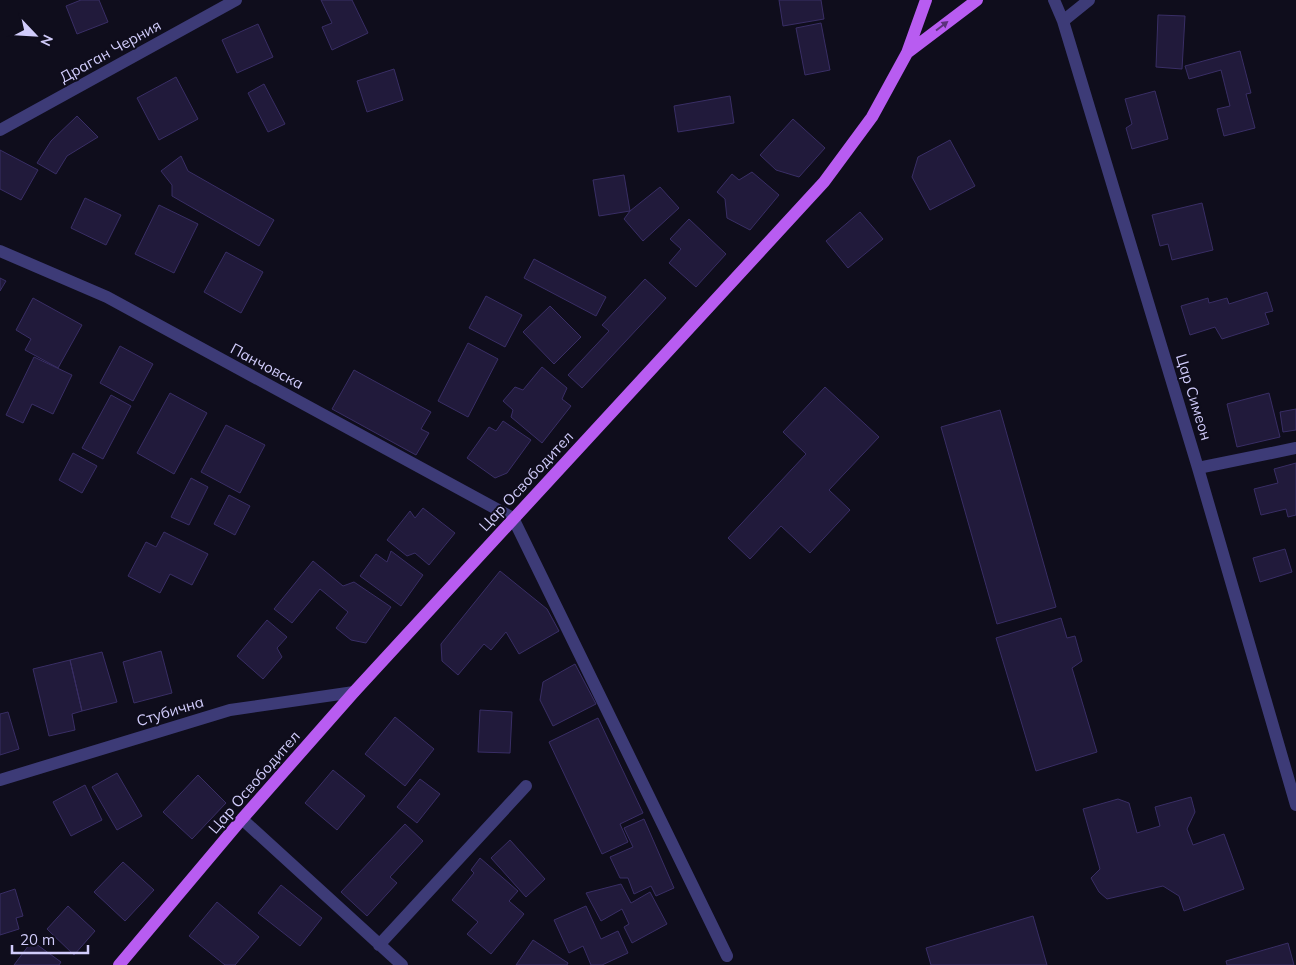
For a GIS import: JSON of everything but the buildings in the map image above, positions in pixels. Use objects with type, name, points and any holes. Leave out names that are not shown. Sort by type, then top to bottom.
[{"type":"main road","name":"Цар Освободител","points":[[119,965],[242,819],[354,692],[824,182],[872,117],[907,52],[926,0]]},
{"type":"main road","points":[[907,52],[977,0]]},
{"type":"street","name":"Драган Черния","points":[[0,130],[236,0]]},
{"type":"street","name":"Цар Симеон","points":[[1054,0],[1063,20],[1198,468],[1296,805]]},
{"type":"street","points":[[1063,20],[1089,0]]},
{"type":"street","name":"Панчовска","points":[[0,251],[107,297],[513,518]]},
{"type":"street","points":[[1198,468],[1296,448]]},
{"type":"street","points":[[513,518],[727,956]]},
{"type":"street","name":"Стубична","points":[[0,780],[230,710],[354,692]]},
{"type":"street","points":[[379,945],[526,786]]},
{"type":"street","points":[[242,819],[402,965]]}]
